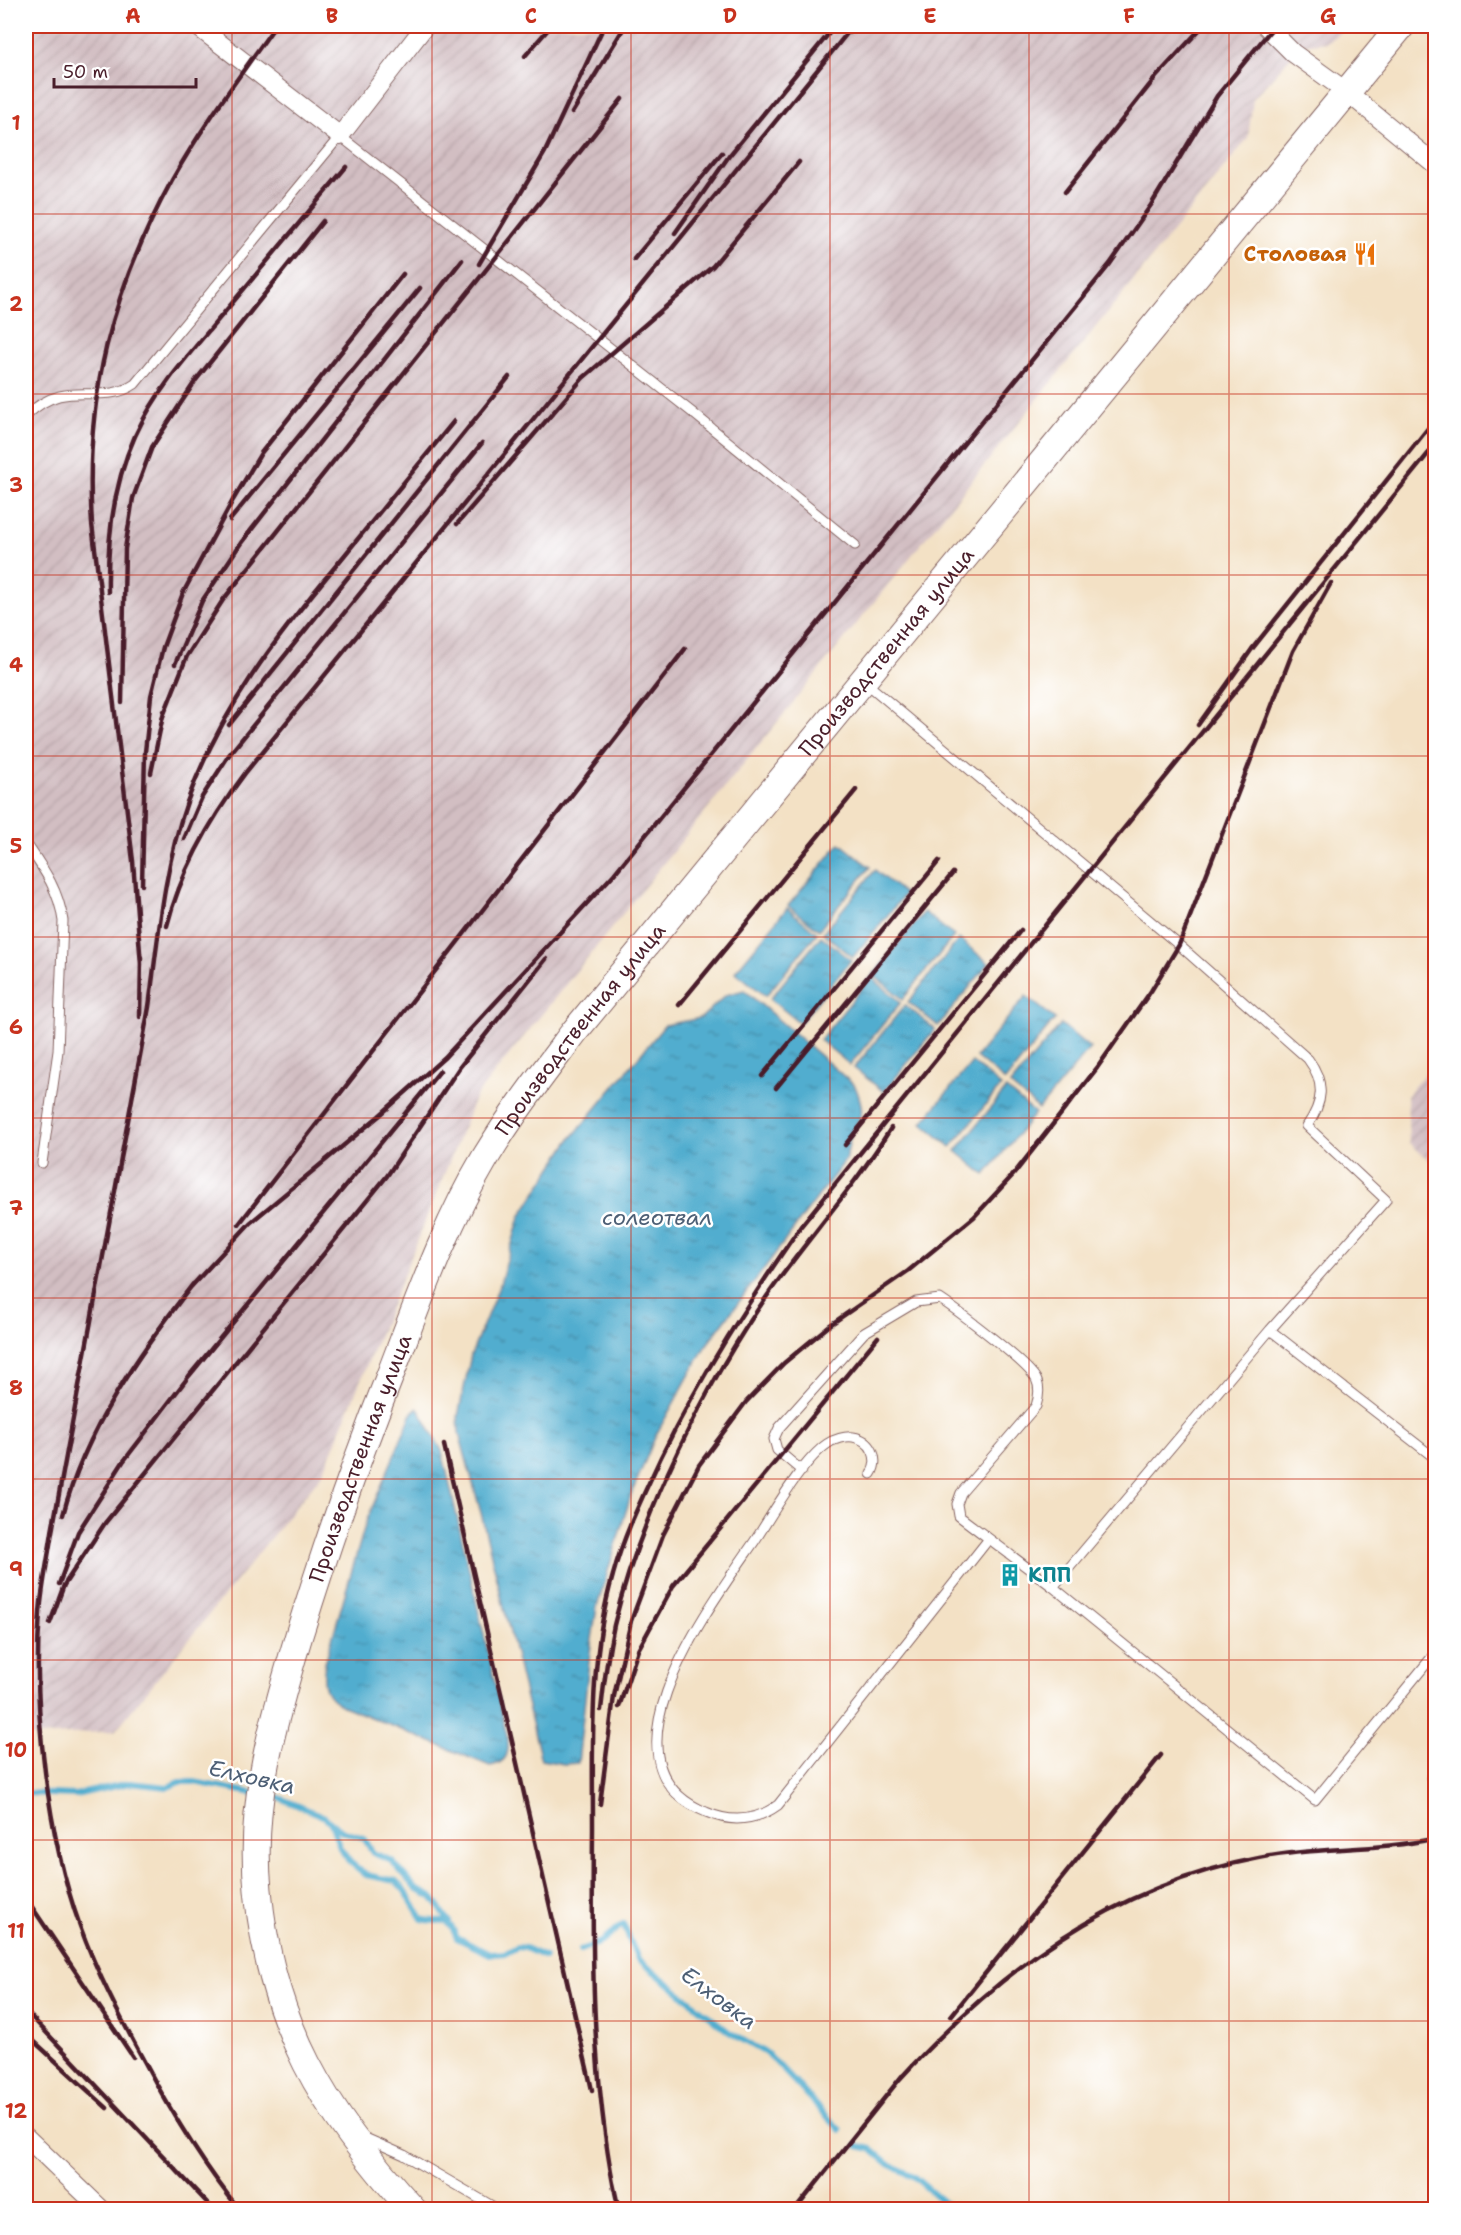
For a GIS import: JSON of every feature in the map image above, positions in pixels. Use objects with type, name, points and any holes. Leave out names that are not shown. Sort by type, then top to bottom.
[{"type":"main road","name":"Производственная улица","points":[[413,2210],[345,2129],[309,2071],[292,2036],[273,1981],[258,1890],[257,1816],[264,1772],[290,1667],[328,1541],[453,1218],[485,1158],[528,1093],[583,1022],[1401,26]]},
{"type":"street","points":[[197,26],[339,136],[425,26]]},
{"type":"street","points":[[1266,26],[1293,53],[1347,92],[1436,165]]},
{"type":"street","points":[[26,2137],[102,2210]]},
{"type":"lane","points":[[26,416],[56,396],[83,392],[115,394],[135,384],[339,136],[693,413],[855,545]]},
{"type":"lane","points":[[864,681],[1179,945],[1308,1059],[1316,1070],[1322,1096],[1319,1108],[1307,1126],[1386,1200],[1270,1330],[1053,1587]]},
{"type":"lane","points":[[26,843],[54,884],[61,902],[63,921],[58,1051],[42,1163]]},
{"type":"lane","points":[[802,1470],[777,1450],[774,1439],[779,1428],[864,1333],[916,1302],[940,1299],[1024,1365],[1036,1380],[1039,1389],[1036,1406],[961,1493],[957,1504],[960,1515],[988,1540],[1053,1587],[1315,1800],[1436,1652]]},
{"type":"lane","points":[[1270,1330],[1436,1459]]},
{"type":"lane","points":[[871,1474],[875,1467],[876,1456],[868,1446],[853,1437],[840,1438],[826,1444],[802,1470],[704,1616],[678,1662],[664,1700],[658,1751],[664,1778],[681,1800],[711,1815],[743,1820],[758,1817],[778,1805],[797,1785],[988,1540]]},
{"type":"lane","points":[[345,2129],[404,2155],[491,2202],[499,2210]]},
{"type":"shaded area","points":[[26,26],[1349,26],[1327,42],[1301,45],[1253,99],[1248,138],[476,1096],[323,1473],[115,1731],[26,1737]]},
{"type":"shaded area","points":[[1435,1061],[1435,1165],[1409,1143],[1407,1095]]},
{"type":"water","points":[[840,843],[870,867],[819,930],[788,906]]},
{"type":"water","points":[[875,870],[905,894],[853,957],[823,933]]},
{"type":"water","points":[[787,908],[817,933],[766,996],[735,972]]},
{"type":"water","points":[[924,912],[954,936],[903,999],[873,975]]},
{"type":"water","points":[[821,936],[851,960],[800,1023],[770,999]]},
{"type":"water","points":[[959,939],[989,963],[938,1026],[908,1002]]},
{"type":"water","points":[[871,977],[901,1002],[850,1065],[820,1040]]},
{"type":"water","name":"солеотвал","points":[[744,990],[855,1086],[860,1098],[860,1119],[851,1135],[844,1162],[705,1347],[656,1435],[631,1495],[597,1607],[578,1763],[564,1764],[541,1760],[481,1513],[459,1433],[458,1416],[471,1355],[500,1284],[520,1217],[569,1141],[665,1025],[701,1018],[726,995]]},
{"type":"water","points":[[1026,996],[1055,1019],[1005,1081],[976,1057]]},
{"type":"water","points":[[905,1005],[935,1029],[884,1092],[854,1068]]},
{"type":"water","points":[[1061,1024],[1090,1048],[1039,1109],[1010,1085]]},
{"type":"water","points":[[972,1062],[1001,1086],[951,1147],[922,1123]]},
{"type":"water","points":[[1006,1089],[1035,1113],[985,1175],[956,1151]]},
{"type":"water","points":[[418,1408],[442,1451],[508,1741],[508,1751],[503,1761],[490,1766],[343,1706],[331,1698],[325,1689],[325,1663],[366,1522],[413,1411]]},
{"type":"waterway","name":"Елховка","points":[[26,1793],[75,1795],[129,1783],[168,1787],[179,1782],[194,1782],[253,1793]]},
{"type":"waterway","name":"Елховка","points":[[266,1796],[280,1798],[325,1817],[331,1823],[340,1848],[350,1862],[366,1875],[395,1881],[403,1888],[422,1919],[450,1924],[457,1938],[490,1954],[506,1953],[517,1947],[545,1957]]},
{"type":"waterway","points":[[333,1824],[342,1831],[364,1838],[373,1853],[392,1861],[416,1889],[432,1897],[449,1921]]},
{"type":"waterway","name":"Елховка","points":[[580,1950],[602,1942],[623,1924],[638,1959],[729,2032],[769,2055],[840,2130]]},
{"type":"waterway","name":"Елховка","points":[[858,2146],[871,2149],[889,2164],[913,2176],[947,2205],[944,2210]]},
{"type":"railway","points":[[141,965],[133,861],[92,524],[91,478],[98,389],[106,346],[118,304],[151,221],[196,140],[275,26]]},
{"type":"railway","points":[[525,56],[551,26]]},
{"type":"railway","points":[[479,264],[545,152],[604,26]]},
{"type":"railway","points":[[572,113],[625,26]]},
{"type":"railway","points":[[675,233],[729,156],[835,26]]},
{"type":"railway","points":[[167,926],[180,885],[199,845],[221,807],[246,772],[853,26]]},
{"type":"railway","points":[[1065,192],[1156,77],[1203,26]]},
{"type":"railway","points":[[189,1289],[250,1223],[379,1116],[445,1057],[614,874],[1110,264],[1151,205],[1217,96],[1274,26]]},
{"type":"railway","points":[[162,719],[187,656],[223,600],[622,99]]},
{"type":"railway","points":[[634,259],[722,153]]},
{"type":"railway","points":[[457,524],[583,378],[713,266],[799,162]]},
{"type":"railway","points":[[108,592],[113,512],[127,455],[143,419],[187,357],[346,167]]},
{"type":"railway","points":[[122,703],[125,549],[133,498],[152,447],[196,380],[323,221]]},
{"type":"railway","points":[[175,664],[202,601],[241,543],[462,260]]},
{"type":"railway","points":[[142,885],[145,752],[151,696],[163,647],[183,593],[261,453],[403,274]]},
{"type":"railway","points":[[230,520],[420,288]]},
{"type":"railway","points":[[229,725],[509,377]]},
{"type":"railway","points":[[240,2210],[200,2157],[165,2100],[109,1995],[80,1926],[59,1853],[45,1772],[38,1689],[41,1603],[52,1532],[149,1007],[167,877],[187,802],[216,736],[233,705],[272,646],[454,421]]},
{"type":"railway","points":[[1198,725],[1252,649],[1433,422]]},
{"type":"railway","points":[[184,839],[202,797],[229,755],[482,443]]},
{"type":"railway","points":[[614,2189],[606,2144],[594,2009],[594,1700],[605,1606],[617,1560],[661,1457],[726,1339],[801,1226],[1436,444]]},
{"type":"railway","points":[[600,1804],[614,1696],[631,1621],[663,1535],[699,1465],[746,1402],[784,1363],[830,1325],[908,1271],[974,1217],[1013,1175],[1097,1068],[1151,991],[1179,945],[1293,651],[1331,583]]},
{"type":"railway","points":[[239,1224],[685,649]]},
{"type":"railway","points":[[151,773],[164,711]]},
{"type":"railway","points":[[679,1005],[856,790]]},
{"type":"railway","points":[[762,1076],[939,861]]},
{"type":"railway","points":[[776,1088],[953,873]]},
{"type":"railway","points":[[845,1145],[1021,930]]},
{"type":"railway","points":[[140,1017],[141,957]]},
{"type":"railway","points":[[50,1623],[64,1585],[105,1523],[387,1176],[459,1068],[546,959]]},
{"type":"railway","points":[[59,1584],[78,1532],[123,1462],[189,1376],[440,1071]]},
{"type":"railway","points":[[601,1710],[614,1625],[626,1583],[658,1495],[678,1450],[700,1407],[748,1325],[891,1128]]},
{"type":"railway","points":[[63,1515],[85,1453],[116,1393],[153,1337],[193,1284]]},
{"type":"railway","points":[[619,1707],[638,1650],[673,1586],[878,1337]]},
{"type":"railway","points":[[444,1445],[592,2090]]},
{"type":"railway","points":[[951,2016],[1161,1755]]},
{"type":"railway","points":[[898,2081],[936,2041],[1017,1969],[1060,1939],[1106,1912],[1154,1889],[1205,1871],[1281,1854],[1392,1845],[1436,1838]]},
{"type":"railway","points":[[26,1898],[133,2057]]},
{"type":"railway","points":[[26,2011],[214,2210]]},
{"type":"railway","points":[[26,2034],[107,2108]]},
{"type":"railway","points":[[795,2210],[902,2076]]},
{"type":"railway","points":[[613,2183],[619,2210]]},
{"type":"place","name":"Cтоловая","points":[[1365,254]]},
{"type":"place","name":"КПП","points":[[1010,1575]]}]
